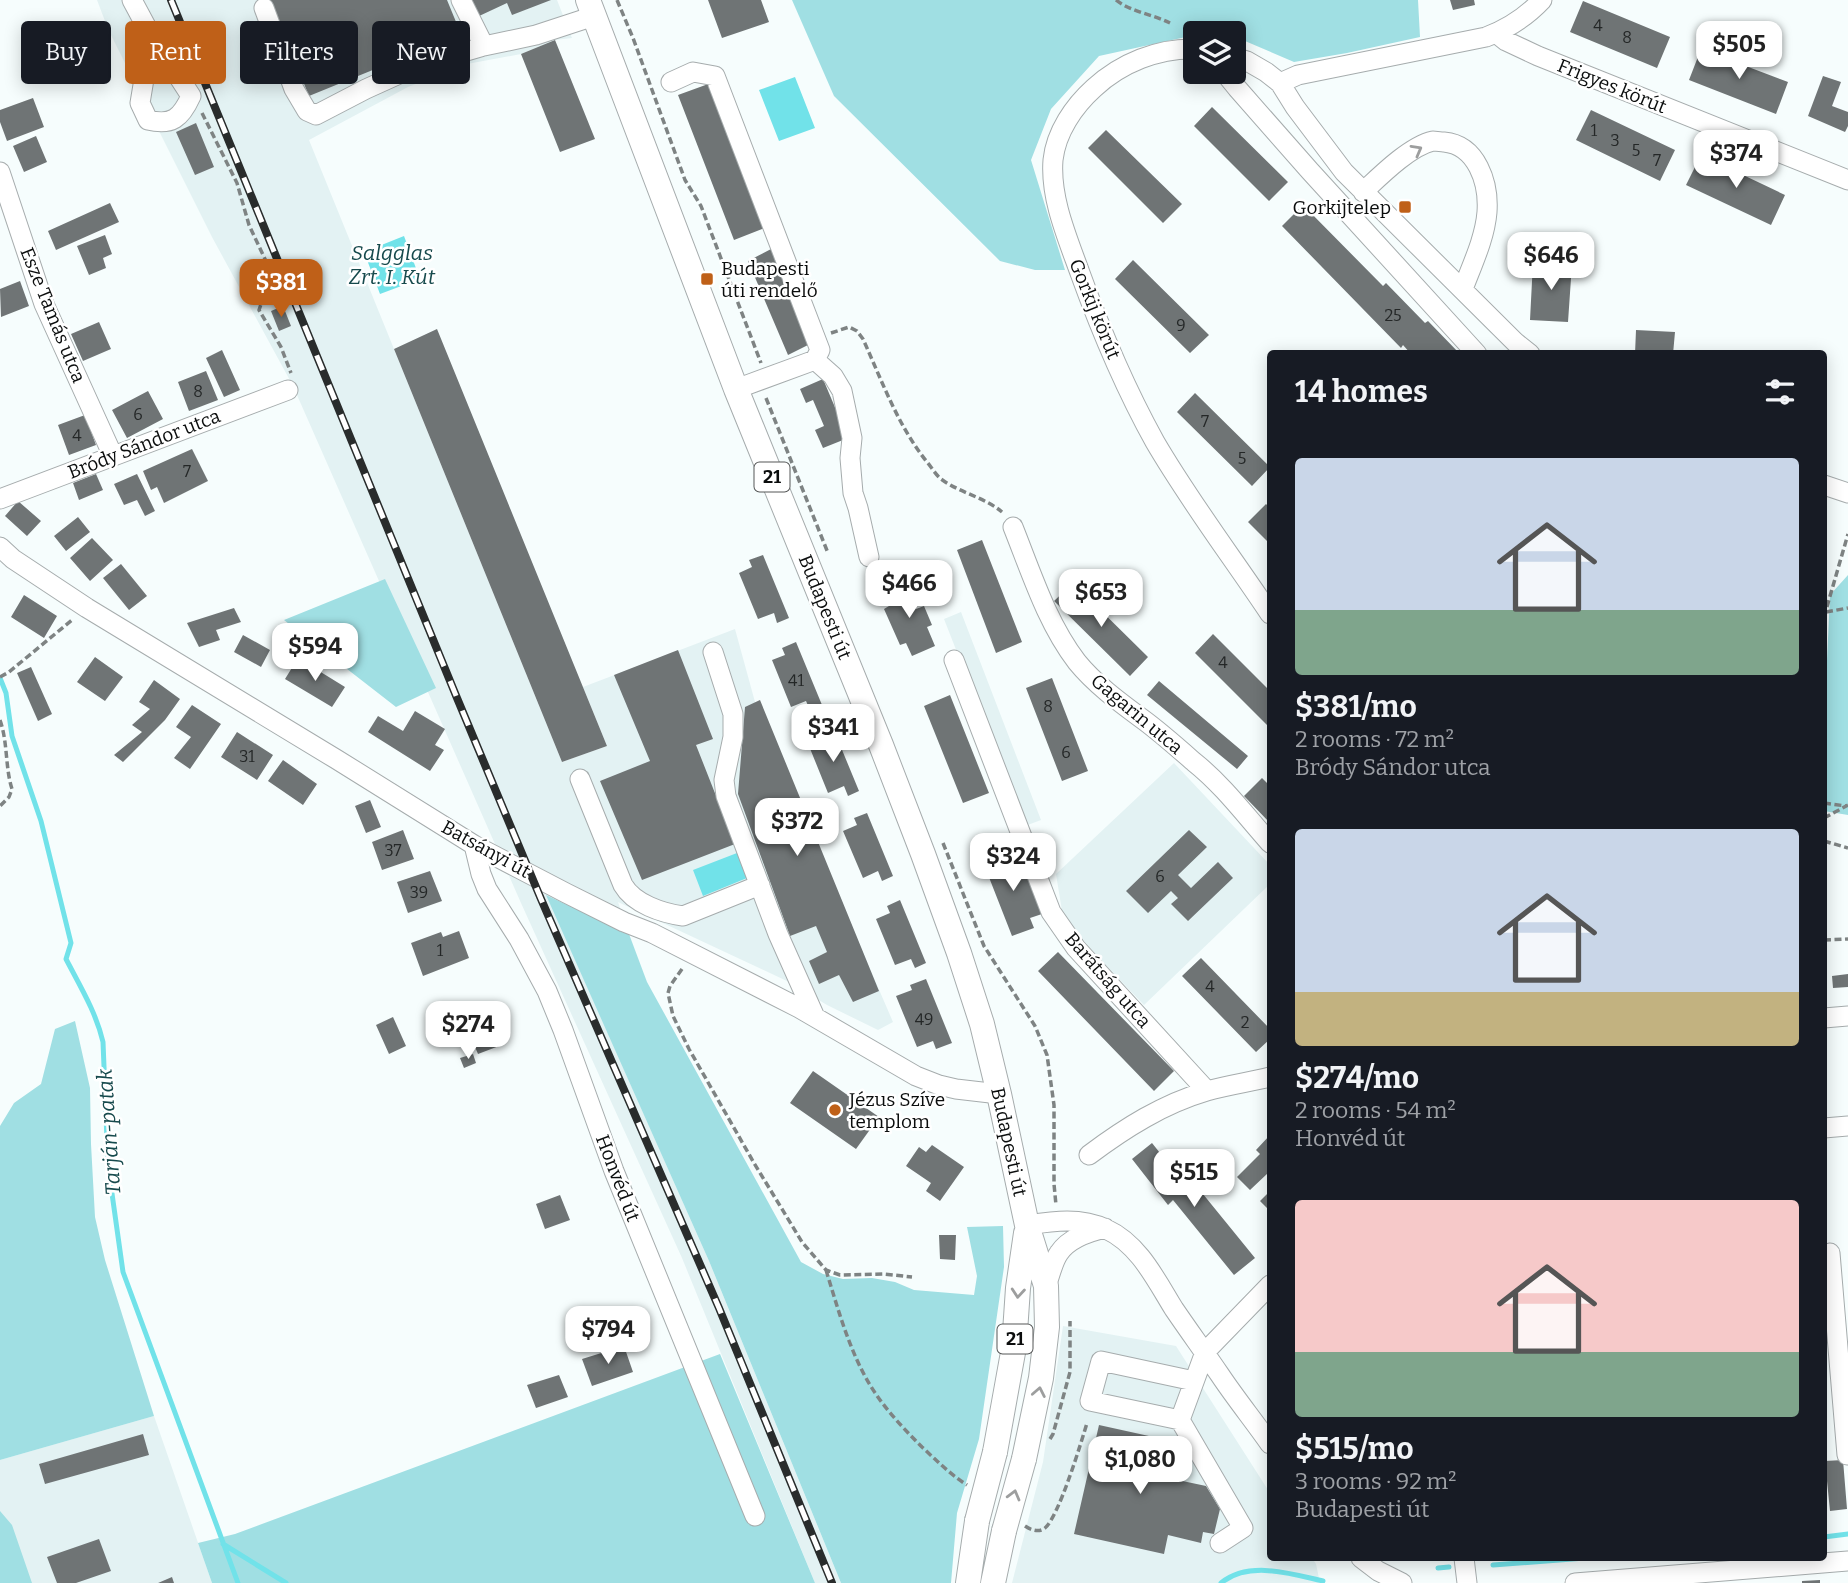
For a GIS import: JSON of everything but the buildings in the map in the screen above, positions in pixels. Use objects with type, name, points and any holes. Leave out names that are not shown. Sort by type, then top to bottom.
[{"type":"main road","name":"Budapesti út","points":[[591,8],[737,389],[923,854],[982,1024],[1027,1226],[1046,1286],[1047,1327],[1041,1378],[1012,1527]]},
{"type":"main road","name":"21","points":[[968,1583],[977,1521],[995,1452],[1014,1347],[1018,1287],[1027,1226]]},
{"type":"main road","name":"21","points":[[993,1583],[1012,1527]]},
{"type":"street","points":[[132,0],[143,21]]},
{"type":"street","points":[[461,0],[484,46]]},
{"type":"street","points":[[1280,83],[1298,75],[1471,41],[1515,23],[1542,0]]},
{"type":"street","points":[[264,8],[294,89],[307,111],[316,115],[419,65],[484,46],[536,35],[591,8]]},
{"type":"street","name":"Frigyes körút","points":[[1496,33],[1506,41],[1538,56],[1848,180]]},
{"type":"street","name":"Gorkij körút","points":[[1183,49],[1135,60],[1105,78],[1083,98],[1059,135],[1054,158],[1054,184],[1065,233],[1087,292],[1138,409],[1198,509],[1267,610]]},
{"type":"street","points":[[1246,61],[1280,83],[1336,161],[1363,192],[1525,350]]},
{"type":"street","points":[[671,82],[693,72],[715,76],[820,350],[815,360],[737,389]]},
{"type":"street","points":[[143,84],[140,103],[148,120],[162,124],[173,120],[184,111],[191,96],[183,84]]},
{"type":"street","points":[[1234,84],[1473,350]]},
{"type":"street","points":[[1363,192],[1414,150],[1433,141],[1451,142],[1467,150],[1485,178],[1487,211],[1481,240],[1463,289]]},
{"type":"street","name":"Esze Tamás utca","points":[[0,172],[44,304],[113,456]]},
{"type":"street","points":[[815,360],[833,376],[842,391],[852,438],[850,458],[853,493],[869,557]]},
{"type":"street","name":"Bródy Sándor utca","points":[[0,499],[288,390]]},
{"type":"street","points":[[1827,486],[1848,493]]},
{"type":"street","name":"Gagarin utca","points":[[1013,527],[1045,605],[1076,661],[1115,700],[1198,764],[1267,841]]},
{"type":"street","name":"Batsányi út","points":[[0,547],[13,559],[87,608],[474,845],[815,1017],[916,1076],[956,1089],[999,1094]]},
{"type":"street","points":[[713,652],[733,714],[733,737],[724,780],[726,796],[778,934],[815,1017]]},
{"type":"street","name":"Barátság utca","points":[[954,660],[1051,912],[1076,948],[1207,1091]]},
{"type":"street","points":[[580,779],[623,885],[632,897],[671,914],[683,916],[760,885]]},
{"type":"street","name":"Honvéd út","points":[[474,845],[487,890],[519,939],[555,1010],[614,1171],[755,1516]]},
{"type":"street","points":[[1827,1018],[1848,1016]]},
{"type":"street","points":[[1089,1155],[1151,1114],[1207,1091],[1267,1078]]},
{"type":"street","points":[[1827,1128],[1848,1126]]},
{"type":"street","points":[[1027,1226],[1071,1220],[1105,1228],[1126,1241],[1154,1274],[1175,1309],[1267,1440]]},
{"type":"street","name":"Budapesti út","points":[[1046,1286],[1059,1253],[1086,1232],[1105,1228]]},
{"type":"street","points":[[1834,1253],[1847,1455]]},
{"type":"street","points":[[1180,1420],[1205,1352],[1267,1288]]},
{"type":"street","points":[[1194,1381],[1101,1361],[1090,1401],[1180,1420],[1243,1528],[1220,1543]]},
{"type":"street","points":[[1464,1561],[1468,1583]]},
{"type":"street","points":[[1574,1583],[1848,1561]]},
{"type":"street","points":[[1362,1583],[1368,1563],[1402,1583]]},
{"type":"path","points":[[617,0],[685,180],[701,206],[757,352]]},
{"type":"path","points":[[1116,0],[1137,12],[1156,16],[1170,23]]},
{"type":"path","points":[[191,96],[203,114],[237,183],[249,225],[273,276],[260,310],[281,347],[294,382],[288,390]]},
{"type":"path","points":[[816,338],[849,327],[857,331],[900,421],[917,450],[940,478],[985,500],[1001,511],[1013,527]]},
{"type":"path","points":[[1827,605],[1848,534]]},
{"type":"path","points":[[0,677],[87,608]]},
{"type":"path","points":[[1827,614],[1848,608]]},
{"type":"path","points":[[0,720],[12,789],[9,797],[0,806]]},
{"type":"path","points":[[1827,803],[1847,805]]},
{"type":"path","points":[[1827,816],[1847,805]]},
{"type":"path","points":[[1827,842],[1848,848]]},
{"type":"path","points":[[1827,940],[1848,939]]},
{"type":"path","points":[[694,954],[670,986],[668,993],[673,1016],[689,1049],[802,1242],[826,1270],[844,1326],[860,1367],[871,1386],[891,1414],[918,1443],[951,1475],[975,1490]]},
{"type":"path","points":[[826,1270],[840,1275],[884,1274],[912,1277]]},
{"type":"path","points":[[1012,1527],[1038,1531],[1047,1525],[1058,1505],[1087,1423]]},
{"type":"shaded area","points":[[97,0],[557,0],[572,38],[555,40],[521,54],[470,63],[470,21],[372,21],[372,84],[416,84],[309,140],[562,762],[607,746],[583,687],[735,629],[755,702],[893,1022],[878,1030],[827,1005],[789,982],[618,902],[629,934],[547,896],[709,1261],[841,1583],[815,1583],[682,1258],[521,903],[293,386],[212,237],[136,84],[226,84],[226,21],[125,21],[125,63],[111,35],[111,21],[105,21]]},
{"type":"shaded area","points":[[792,0],[1418,0],[1420,37],[1347,53],[1294,62],[1246,41],[1246,21],[1183,21],[1183,38],[1099,56],[1051,109],[1031,160],[1065,270],[1035,270],[1000,261],[834,96]]},
{"type":"shaded area","points":[[1848,575],[1848,815],[1827,812],[1830,595]]},
{"type":"shaded area","points":[[385,579],[436,688],[396,707],[284,620]]},
{"type":"shaded area","points":[[961,612],[1041,820],[1025,826],[944,619]]},
{"type":"shaded area","points":[[1174,763],[1267,862],[1267,887],[1144,1005],[1091,950],[1062,911],[1056,874]]},
{"type":"shaded area","points":[[546,895],[629,934],[647,982],[801,1262],[823,1274],[843,1279],[872,1278],[895,1282],[914,1290],[974,1295],[977,1276],[967,1227],[1003,1226],[1004,1267],[979,1439],[957,1513],[951,1583],[841,1583],[709,1261]]},
{"type":"shaded area","points":[[75,1021],[90,1088],[95,1217],[105,1260],[154,1416],[0,1460],[0,1126],[14,1103],[41,1084],[55,1029]]},
{"type":"shaded area","points":[[1063,1326],[1176,1346],[1267,1488],[1267,1561],[1314,1561],[1320,1583],[1012,1583],[1043,1462]]},
{"type":"shaded area","points":[[720,1354],[815,1583],[212,1583],[198,1543],[235,1534]]},
{"type":"shaded area","points":[[154,1416],[212,1583],[0,1583],[0,1460]]},
{"type":"shaded area","points":[[0,1511],[12,1525],[32,1583],[0,1583]]},
{"type":"water","points":[[795,77],[815,128],[779,141],[759,90]]},
{"type":"water","name":"Salgglas Zrt. I. Kút","points":[[404,236],[420,279],[380,294],[364,252]]},
{"type":"water","points":[[737,853],[747,878],[703,896],[693,870]]},
{"type":"waterway","name":"Tarján-patak","points":[[0,678],[6,693],[12,736],[41,821],[71,943],[66,959],[92,1010],[103,1042],[108,1165],[123,1272],[238,1583]]},
{"type":"waterway","points":[[1827,1537],[1848,1534]]},
{"type":"waterway","points":[[223,1544],[286,1583]]},
{"type":"waterway","points":[[1493,1565],[1546,1561]]},
{"type":"waterway","points":[[1438,1568],[1449,1567]]},
{"type":"waterway","points":[[1221,1583],[1232,1576],[1257,1570],[1284,1572],[1323,1581]]},
{"type":"railway","points":[[171,0],[457,698],[541,899],[719,1308],[832,1583]]},
{"type":"place","name":"Gorkijtelep","points":[[1405,207]]},
{"type":"place","name":"Budapesti úti rendelő","points":[[707,279]]},
{"type":"place","name":"Jézus Szíve templom","points":[[835,1110]]}]
